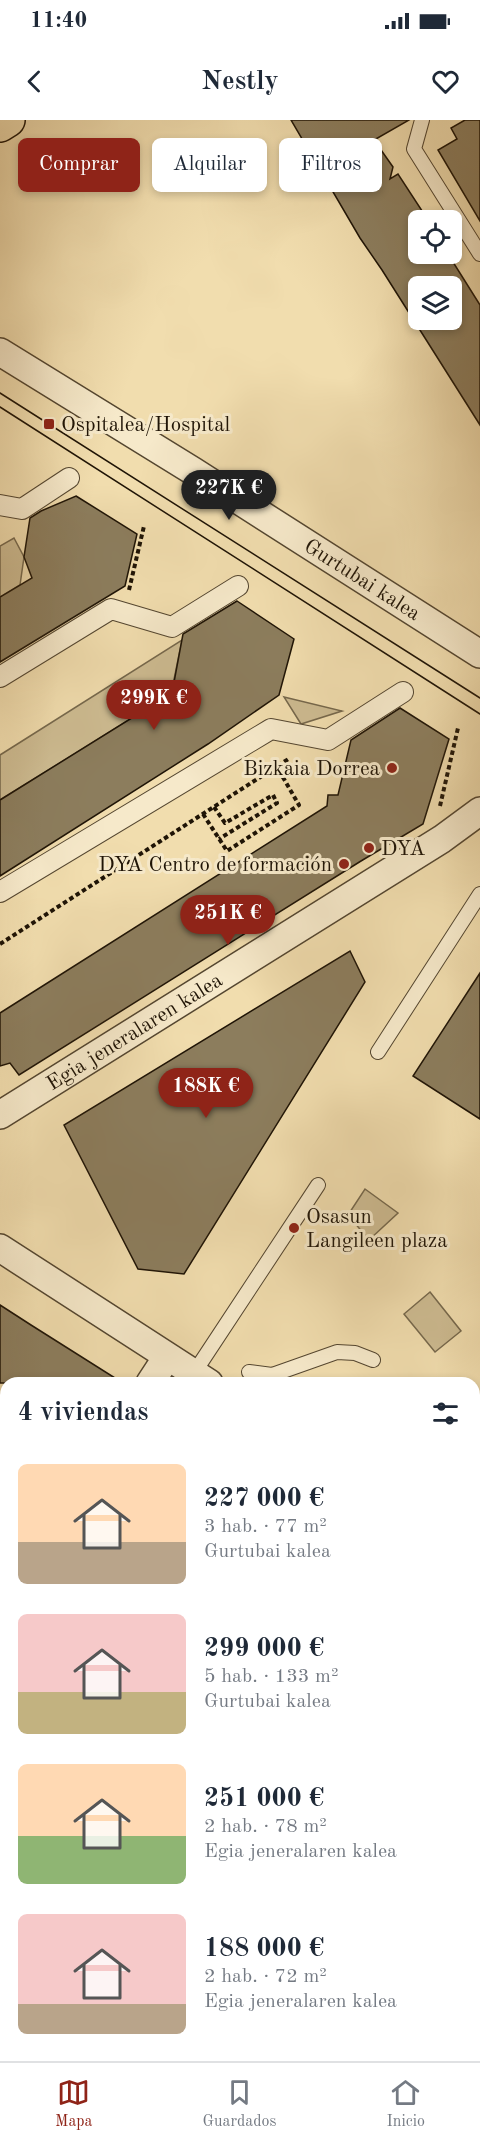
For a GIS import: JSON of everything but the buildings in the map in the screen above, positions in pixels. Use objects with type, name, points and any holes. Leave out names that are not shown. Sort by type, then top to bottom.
[{"type":"main road","points":[[0,125],[8,120]]},
{"type":"street","name":"Gurtubai kalea","points":[[0,352],[193,471],[480,654]]},
{"type":"street","points":[[0,505],[22,508],[69,478]]},
{"type":"street","points":[[0,677],[111,609],[172,627],[238,586]]},
{"type":"street","points":[[0,892],[271,729],[327,740],[403,692]]},
{"type":"street","name":"Egia jeneralaren kalea","points":[[0,1115],[442,839],[480,811]]},
{"type":"street","points":[[0,1248],[200,1377]]},
{"type":"street","points":[[154,1377],[167,1356]]},
{"type":"lane","points":[[422,120],[414,149],[480,254]]},
{"type":"lane","points":[[378,1052],[480,894]]},
{"type":"lane","points":[[203,1377],[318,1185]]},
{"type":"lane","points":[[249,1372],[272,1375],[337,1353],[355,1353],[373,1360]]},
{"type":"path","points":[[131,584],[144,526]]},
{"type":"path","points":[[442,795],[458,728]]},
{"type":"path","points":[[0,944],[277,767],[317,738]]},
{"type":"path","points":[[202,814],[227,851],[299,805],[277,767]]},
{"type":"path","points":[[214,807],[225,824],[273,795],[277,803],[219,839]]},
{"type":"shaded area","points":[[14,538],[24,557],[20,585],[0,597],[0,546]]},
{"type":"shaded area","points":[[182,640],[173,684],[177,690],[0,800],[0,755]]},
{"type":"shaded area","points":[[284,697],[342,711],[301,724]]},
{"type":"shaded area","points":[[365,1189],[398,1213],[369,1240],[348,1215]]},
{"type":"shaded area","points":[[430,1292],[461,1331],[435,1352],[404,1314]]},
{"type":"tram line","points":[[0,393],[480,698]]},
{"type":"tram line","points":[[0,407],[480,714]]},
{"type":"place","name":"Ospitalea/Hospital","points":[[49,424]]},
{"type":"place","name":"Bizkaia Dorrea","points":[[392,768]]},
{"type":"place","name":"DYA","points":[[369,848]]},
{"type":"place","name":"DYA Centro de formación","points":[[344,864]]},
{"type":"place","name":"Osasun Langileen plaza","points":[[294,1228]]}]
